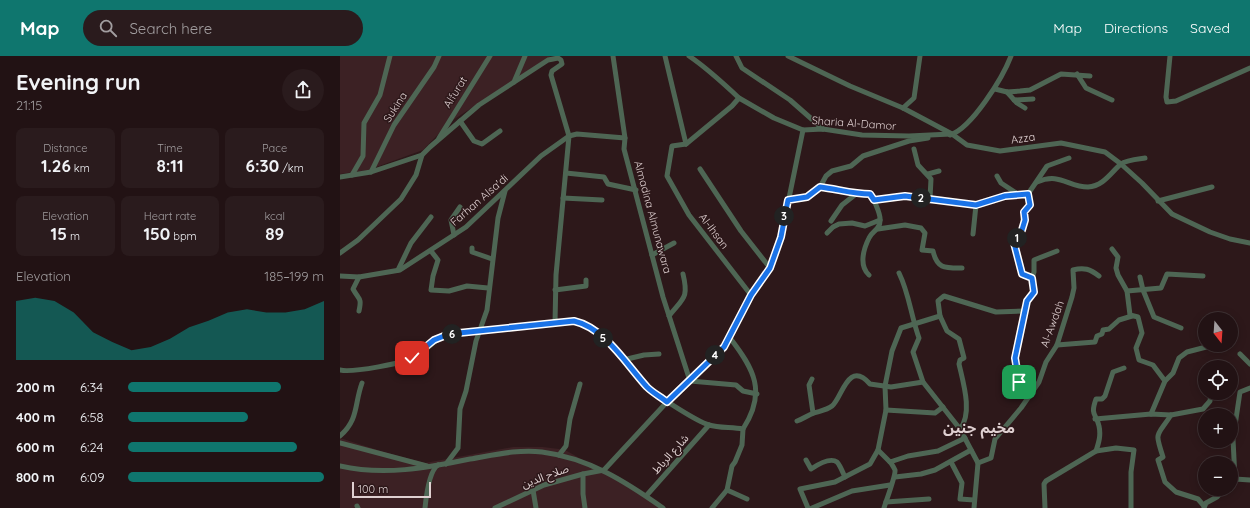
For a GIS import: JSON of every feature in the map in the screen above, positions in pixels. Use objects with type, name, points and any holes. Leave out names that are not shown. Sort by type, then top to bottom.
[{"type":"street","points":[[352,176],[363,156],[364,123],[380,95],[390,56]]},
{"type":"street","name":"Sukina","points":[[371,172],[394,125],[434,67],[439,56]]},
{"type":"street","name":"Alfurat","points":[[438,140],[490,56]]},
{"type":"street","points":[[514,82],[525,56]]},
{"type":"street","name":"Almadina Almunawara","points":[[613,56],[625,138],[624,150],[669,316],[690,381]]},
{"type":"street","points":[[665,56],[686,144],[732,106],[739,98]]},
{"type":"street","name":"Sharia Al-Damor","points":[[689,56],[699,65],[706,68],[739,98],[774,118],[804,130],[823,129],[862,135],[909,136],[952,134]]},
{"type":"street","points":[[736,56],[742,68],[790,100],[823,129]]},
{"type":"street","name":"Azza","points":[[788,56],[850,86],[904,108],[952,134],[967,145],[1000,151],[1033,148],[1051,143],[1081,146],[1105,152],[1122,164],[1142,182],[1158,201],[1172,214],[1189,223],[1230,239],[1250,243]]},
{"type":"street","points":[[904,108],[914,98],[920,56]]},
{"type":"street","points":[[788,200],[807,197],[820,187],[826,176],[832,171],[851,166],[863,156],[909,141],[952,134],[968,122],[995,89],[1011,56]]},
{"type":"street","points":[[1170,56],[1166,97],[1167,102],[1176,101],[1250,68]]},
{"type":"street","points":[[340,177],[371,172],[422,155],[479,105],[550,59],[561,59],[561,65],[552,71],[551,75],[569,136],[556,290],[555,323]]},
{"type":"street","points":[[995,89],[1007,92],[1030,90],[1061,74],[1090,76]]},
{"type":"street","points":[[1077,74],[1086,88],[1112,100]]},
{"type":"street","points":[[1007,92],[1014,100],[1025,108]]},
{"type":"street","points":[[1014,100],[1034,100]]},
{"type":"street","points":[[460,121],[474,142],[482,144],[500,131]]},
{"type":"street","points":[[604,470],[667,402],[724,347],[730,338],[751,295],[770,268],[781,237],[804,130]]},
{"type":"street","points":[[569,136],[577,134],[625,138]]},
{"type":"street","name":"Farhan Alsa'di","points":[[340,276],[359,277],[398,271],[431,251],[454,235],[505,191],[541,156],[569,136]]},
{"type":"street","name":"Al-Ihsan","points":[[686,144],[672,146],[667,176],[689,215],[751,295]]},
{"type":"street","points":[[914,149],[918,165],[928,174],[931,179],[930,198]]},
{"type":"street","points":[[340,253],[358,240],[401,198],[416,176],[422,155]]},
{"type":"street","points":[[874,200],[905,196],[976,205],[1005,196],[1028,194],[1047,166],[1069,158]]},
{"type":"street","points":[[1037,182],[1046,178],[1055,178],[1079,186],[1090,187],[1111,176],[1122,164],[1145,158]]},
{"type":"street","points":[[700,169],[741,231],[770,268]]},
{"type":"street","points":[[928,174],[939,171]]},
{"type":"street","points":[[566,173],[604,177],[608,184],[616,188],[636,190]]},
{"type":"street","points":[[997,176],[1002,183],[1019,195]]},
{"type":"street","points":[[820,187],[856,194],[870,194],[874,200],[880,220],[878,229]]},
{"type":"street","points":[[1158,201],[1212,187]]},
{"type":"street","points":[[425,508],[427,492],[434,468],[446,464],[458,448],[460,409],[465,396],[479,331],[487,310],[488,288],[498,218],[505,191]]},
{"type":"street","points":[[831,221],[842,206],[856,194]]},
{"type":"street","points":[[1028,194],[1030,205],[1024,212],[1022,230],[1014,244],[1022,274],[1032,278]]},
{"type":"street","points":[[564,198],[602,200]]},
{"type":"street","points":[[973,234],[976,205]]},
{"type":"street","points":[[454,235],[451,220],[460,207]]},
{"type":"street","points":[[398,271],[412,244],[431,217]]},
{"type":"street","points":[[827,233],[839,224],[852,223],[865,226],[880,220]]},
{"type":"street","points":[[869,276],[862,265],[862,260],[869,237],[878,229],[905,225],[921,228],[925,233],[922,250],[933,251],[935,260],[940,265],[962,268]]},
{"type":"street","points":[[652,254],[674,243]]},
{"type":"street","points":[[472,248],[472,252],[492,259]]},
{"type":"street","points":[[1112,249],[1118,257],[1116,268],[1127,292],[1130,315],[1132,316]]},
{"type":"street","points":[[431,251],[438,260],[433,276],[431,290],[449,291],[467,286],[488,288]]},
{"type":"street","points":[[1030,395],[1019,382],[1015,369],[1015,358],[1027,301],[1034,292],[1032,278],[1034,272],[1034,260],[1057,251]]},
{"type":"street","name":"Al-Awdah","points":[[978,463],[991,458],[996,439],[1039,382],[1046,362],[1057,345],[1073,293],[1073,270],[1082,267],[1092,270],[1099,276]]},
{"type":"street","points":[[899,273],[907,290],[914,324],[919,338],[913,352],[923,382],[960,429],[978,463],[974,508]]},
{"type":"street","points":[[669,316],[682,302],[686,287],[683,274]]},
{"type":"street","points":[[1127,292],[1161,288],[1166,274],[1203,276]]},
{"type":"street","points":[[359,277],[353,289],[359,295],[361,301],[359,312]]},
{"type":"street","points":[[1140,277],[1143,290],[1154,317],[1181,328]]},
{"type":"street","points":[[556,290],[586,286],[586,280]]},
{"type":"street","points":[[960,429],[963,425],[966,411],[959,364],[960,360],[964,358],[959,339],[947,331],[940,316],[938,301],[944,296],[996,312],[1025,311]]},
{"type":"street","points":[[808,508],[800,489],[835,482],[870,464],[878,450],[886,410],[885,386],[892,351],[899,332],[901,328],[940,316]]},
{"type":"street","points":[[1057,345],[1095,342],[1097,336],[1102,334],[1103,330],[1109,329],[1119,320],[1132,316],[1138,317],[1142,333],[1136,348],[1139,360],[1153,365],[1165,381]]},
{"type":"street","points":[[340,370],[351,371],[408,360],[417,356],[434,340],[444,336],[574,321],[587,325],[598,334],[649,388],[667,402],[709,425],[743,429]]},
{"type":"street","points":[[712,508],[726,490],[732,466],[742,445],[743,429],[755,406],[757,394],[757,388],[746,360],[730,338]]},
{"type":"street","points":[[1151,414],[1165,381],[1173,373],[1181,356],[1187,352],[1198,349]]},
{"type":"street","points":[[623,360],[644,355],[659,354]]},
{"type":"street","points":[[1240,354],[1250,364]]},
{"type":"street","points":[[1096,451],[1100,437],[1099,424],[1095,419],[1093,408],[1096,399],[1102,399],[1105,396],[1113,372],[1124,368]]},
{"type":"street","points":[[797,421],[813,413],[830,408],[838,401],[844,383],[855,377],[865,379],[870,384],[891,387],[923,382]]},
{"type":"street","points":[[812,379],[809,385],[813,413]]},
{"type":"street","points":[[690,381],[736,385],[743,391],[757,394]]},
{"type":"street","points":[[340,436],[351,424],[355,416],[362,383]]},
{"type":"street","points":[[559,455],[566,446],[570,419],[580,384]]},
{"type":"street","points":[[1233,456],[1233,439],[1238,397],[1240,392],[1250,388]]},
{"type":"street","points":[[1095,419],[1151,414],[1171,415],[1203,409],[1210,400]]},
{"type":"street","points":[[886,410],[935,413],[943,406]]},
{"type":"street","points":[[1171,415],[1165,424],[1159,429],[1157,436],[1163,457],[1158,460],[1165,482],[1176,492],[1198,499],[1204,507],[1218,496]]},
{"type":"street","name":"شارع الرباط","points":[[646,496],[709,425]]},
{"type":"street","points":[[890,462],[908,456],[938,451],[965,438]]},
{"type":"street","points":[[340,443],[428,467]]},
{"type":"street","points":[[1045,508],[1044,484],[1046,481],[1096,451],[1116,448],[1134,450],[1131,472],[1131,508]]},
{"type":"street","points":[[878,450],[890,462],[895,470],[895,477],[890,485],[884,508]]},
{"type":"street","points":[[895,477],[930,472],[971,450]]},
{"type":"street","points":[[340,466],[367,471],[386,472],[428,467],[509,452],[542,452],[559,455],[604,470],[663,508]]},
{"type":"street","points":[[806,460],[811,469],[832,460],[837,462],[845,477]]},
{"type":"street","points":[[951,462],[962,483],[960,499],[974,500]]},
{"type":"street","name":"صلاح الدين","points":[[495,508],[533,490],[583,474],[604,470]]},
{"type":"street","points":[[583,474],[585,508]]},
{"type":"street","points":[[1238,481],[1250,480]]},
{"type":"street","points":[[812,508],[852,492],[890,485]]},
{"type":"street","points":[[533,490],[536,508]]},
{"type":"street","points":[[726,490],[746,499]]},
{"type":"street","points":[[886,502],[929,499]]},
{"type":"shaded area","points":[[340,56],[551,56],[450,122],[423,150],[368,170],[340,174]]},
{"type":"shaded area","points":[[340,438],[425,463],[513,447],[543,447],[559,449],[567,451],[664,508],[340,508]]},
{"type":"district","name":"مخيم جنين","points":[[979,428]]},
{"type":"route","points":[[412,358],[421,353],[434,340],[449,334],[574,321],[587,325],[593,329],[649,388],[667,402],[724,347],[730,338],[751,295],[770,268],[781,237],[788,200],[807,197],[820,187],[856,194],[870,194],[874,200],[905,196],[976,205],[1005,196],[1028,194],[1030,205],[1024,212],[1025,220],[1022,230],[1014,243],[1022,274],[1032,278],[1034,292],[1027,301],[1015,358],[1015,369],[1019,382]]}]
